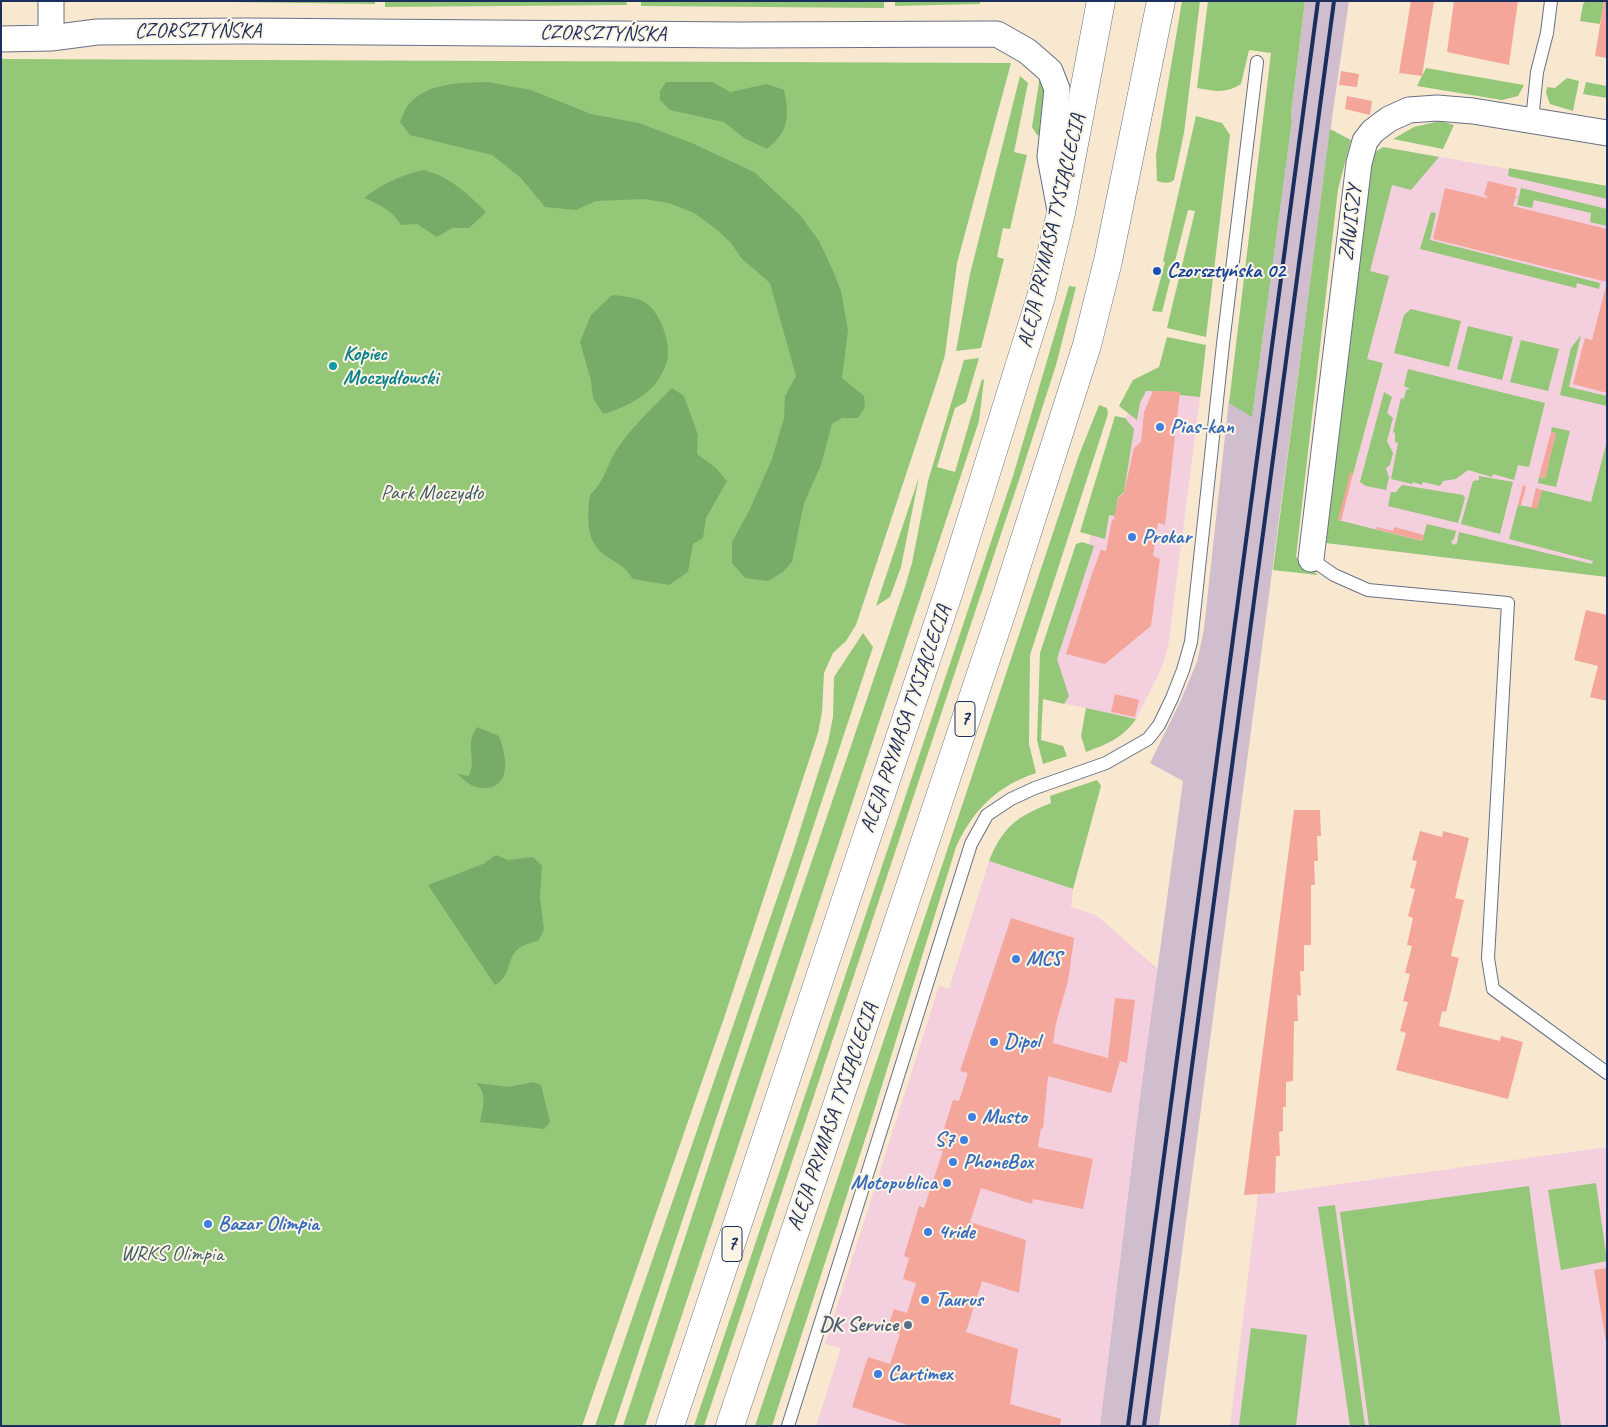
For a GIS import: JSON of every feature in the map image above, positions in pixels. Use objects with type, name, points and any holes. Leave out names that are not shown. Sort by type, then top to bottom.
[{"type":"main road","name":"ALEJA PRYMASA TYSIĄCLECIA","points":[[670,1426],[950,588],[1041,297],[1060,213],[1101,1]]},
{"type":"main road","name":"ALEJA PRYMASA TYSIĄCLECIA","points":[[730,1426],[1003,608],[1086,346],[1108,261],[1161,1]]},
{"type":"street","points":[[51,1],[51,38]]},
{"type":"street","name":"CZORSZTYŃSKA","points":[[1,39],[51,38],[97,32],[997,34],[1027,51],[1050,72],[1057,89],[1050,157],[1060,213]]},
{"type":"street","name":"ZAWISZY","points":[[1310,559],[1359,163],[1365,141],[1373,131],[1389,119],[1409,110],[1437,108],[1473,111],[1607,133]]},
{"type":"lane","points":[[1532,120],[1537,72],[1547,33],[1551,1]]},
{"type":"lane","points":[[788,1426],[971,844],[987,815],[1011,799],[1035,788],[1106,763],[1148,739],[1159,725],[1183,670],[1191,642],[1223,344],[1257,62]]},
{"type":"lane","points":[[1310,559],[1334,575],[1368,590],[1508,603],[1488,958],[1493,989],[1607,1073]]},
{"type":"shaded area","points":[[1305,1],[1349,1],[1159,1426],[1100,1426],[1139,1105],[1183,781],[1150,763],[1181,700],[1197,662],[1204,629],[1229,399],[1252,416],[1292,121],[1291,114]]},
{"type":"shaded area","points":[[1383,147],[1607,186],[1607,577],[1326,543]]},
{"type":"shaded area","points":[[1142,390],[1180,392],[1180,395],[1200,397],[1168,647],[1162,667],[1136,719],[1043,699],[1089,544],[1114,437]]},
{"type":"shaded area","points":[[989,861],[1073,889],[1071,907],[1096,915],[1159,970],[1139,1105],[1100,1426],[816,1426],[841,1348],[825,1344],[939,986],[949,989]]},
{"type":"shaded area","points":[[1607,1147],[1607,1426],[1230,1426],[1258,1194]]},
{"type":"green space","points":[[161,1],[375,1],[375,4]]},
{"type":"green space","points":[[385,1],[626,1],[627,5],[385,7]]},
{"type":"green space","points":[[641,1],[884,1],[884,8],[641,6]]},
{"type":"green space","points":[[895,1],[980,1],[980,4],[895,6]]},
{"type":"green space","points":[[1182,1],[1200,1],[1184,133],[1174,180],[1164,183],[1157,181],[1156,155]]},
{"type":"green space","points":[[1208,1],[1305,1],[1291,114],[1292,121],[1252,417],[1229,403],[1271,53],[1249,50],[1241,84],[1235,87],[1220,91],[1197,88]]},
{"type":"green space","points":[[1586,1],[1604,1],[1600,24],[1580,21],[1583,4]]},
{"type":"green space","name":"Park Moczydło","points":[[1,59],[1011,63],[957,263],[945,355],[937,381],[856,625],[846,641],[833,653],[824,673],[822,712],[818,733],[723,1021],[582,1426],[1,1426]]},
{"type":"green space","points":[[1426,68],[1524,85],[1518,96],[1502,100],[1417,86]]},
{"type":"green space","points":[[1020,76],[1028,83],[1014,152],[1027,155],[1010,229],[1003,228],[997,257],[1004,259],[981,348],[956,351],[970,274]]},
{"type":"green space","points":[[1040,76],[1045,83],[1042,136],[1037,135],[1032,127]]},
{"type":"green space","points":[[1567,78],[1579,81],[1573,111],[1550,104],[1546,93],[1547,87],[1555,88]]},
{"type":"green space","points":[[488,82],[531,90],[591,114],[639,123],[694,144],[754,172],[800,215],[819,241],[841,291],[848,330],[842,378],[864,396],[865,407],[858,418],[842,418],[832,424],[821,465],[804,503],[792,562],[783,572],[768,581],[745,578],[732,563],[732,542],[749,511],[772,459],[784,418],[785,396],[796,376],[770,283],[741,258],[731,243],[716,229],[694,213],[669,203],[644,199],[596,201],[576,210],[545,207],[521,178],[492,155],[410,135],[400,122],[408,106],[426,91],[446,85]]},
{"type":"green space","points":[[666,82],[713,82],[730,92],[767,84],[784,90],[787,108],[786,123],[774,143],[767,149],[744,138],[724,122],[670,110],[660,100],[660,91]]},
{"type":"green space","points":[[1586,82],[1607,86],[1607,98],[1583,94]]},
{"type":"green space","points":[[1196,116],[1222,123],[1230,135],[1206,337],[1167,328],[1195,211],[1188,210],[1162,312],[1152,311],[1165,262],[1163,261]]},
{"type":"green space","points":[[1440,121],[1454,125],[1443,149],[1393,139],[1414,127]]},
{"type":"green space","points":[[1330,129],[1351,140],[1338,189],[1296,557],[1318,575],[1273,570]]},
{"type":"green space","points":[[1383,147],[1439,157],[1411,190],[1392,185],[1370,271],[1389,276],[1367,359],[1383,363],[1353,474],[1351,473],[1338,520],[1422,541],[1427,524],[1456,531],[1454,539],[1451,541],[1453,545],[1457,543],[1459,532],[1592,564],[1593,561],[1509,539],[1518,505],[1537,508],[1542,490],[1591,502],[1607,441],[1607,577],[1326,543],[1372,154]]},
{"type":"green space","points":[[1509,168],[1607,186],[1607,199],[1508,176]]},
{"type":"green space","points":[[424,170],[450,181],[486,212],[469,228],[452,228],[437,237],[417,224],[401,225],[394,215],[385,208],[364,198],[392,181]]},
{"type":"green space","points":[[1521,188],[1607,209],[1607,226],[1590,222],[1591,213],[1534,200],[1532,208],[1517,205]]},
{"type":"green space","points":[[1431,212],[1436,213],[1430,240],[1600,283],[1599,289],[1577,283],[1576,288],[1420,249]]},
{"type":"green space","points":[[1069,286],[1076,287],[1056,365],[1020,477],[704,1426],[694,1426],[1013,476]]},
{"type":"green space","points":[[612,295],[638,299],[651,307],[663,327],[668,355],[661,375],[647,392],[626,406],[603,414],[593,398],[591,381],[580,342],[591,315]]},
{"type":"green space","points":[[1411,309],[1461,321],[1449,367],[1394,353],[1404,315]]},
{"type":"green space","points":[[1468,326],[1513,337],[1502,380],[1457,369]]},
{"type":"green space","points":[[1581,335],[1569,387],[1607,396],[1607,406],[1560,395],[1571,348]]},
{"type":"green space","points":[[1167,337],[1206,345],[1200,397],[1180,395],[1180,392],[1146,391],[1140,403],[1137,420],[1119,406],[1133,380],[1159,367]]},
{"type":"green space","points":[[1521,340],[1559,349],[1548,391],[1510,382]]},
{"type":"green space","points":[[979,358],[966,402],[955,408],[937,467],[955,472],[982,379],[984,380],[979,421],[645,1426],[623,1426],[722,1125],[905,587],[912,563],[928,481],[964,360]]},
{"type":"green space","points":[[1408,369],[1545,403],[1529,467],[1518,465],[1514,480],[1493,474],[1492,477],[1468,470],[1456,479],[1443,481],[1440,486],[1423,482],[1422,485],[1413,482],[1412,484],[1391,479],[1398,443],[1395,442],[1395,433],[1393,432],[1401,398],[1404,399],[1406,390],[1410,389],[1404,386]]},
{"type":"green space","points":[[672,388],[684,396],[698,435],[697,454],[716,468],[727,481],[706,518],[703,538],[693,544],[688,572],[669,585],[633,579],[624,568],[599,550],[591,536],[588,511],[590,495],[602,480],[621,443]]},
{"type":"green space","points":[[1384,392],[1392,397],[1387,413],[1393,418],[1387,441],[1393,453],[1390,465],[1386,468],[1389,478],[1386,490],[1366,486],[1360,482]]},
{"type":"green space","points":[[1099,405],[1107,408],[1108,414],[1030,655],[1029,744],[1036,773],[1009,785],[988,801],[970,822],[956,847],[870,1124],[772,1426],[755,1426],[1079,455]]},
{"type":"green space","points":[[1115,416],[1125,418],[1134,429],[1124,492],[1118,497],[1115,516],[1109,515],[1105,539],[1080,532]]},
{"type":"green space","points":[[1552,427],[1570,431],[1556,487],[1538,483],[1539,477],[1545,478],[1556,433],[1551,432]]},
{"type":"green space","points":[[1479,476],[1513,482],[1500,534],[1461,524],[1473,481],[1479,480]]},
{"type":"green space","points":[[919,477],[901,567],[890,597],[876,606]]},
{"type":"green space","points":[[1402,485],[1463,495],[1465,498],[1458,523],[1388,506],[1391,492],[1396,492]]},
{"type":"green space","points":[[1082,542],[1094,546],[1057,659],[1069,696],[1064,704],[1043,699],[1041,740],[1063,746],[1067,756],[1043,764],[1037,740],[1040,653],[1076,544]]},
{"type":"green space","points":[[863,633],[873,647],[614,1426],[595,1426],[793,852],[828,742],[833,717],[834,677]]},
{"type":"green space","points":[[1086,708],[1136,719],[1120,736],[1086,752],[1081,736]]},
{"type":"green space","points":[[477,727],[499,736],[504,751],[504,774],[497,784],[491,787],[479,788],[473,786],[458,774],[469,776],[472,763],[471,740]]},
{"type":"green space","points":[[1097,780],[1101,786],[1073,889],[989,861],[994,849],[1006,831],[1029,813],[1051,803],[1050,796]]},
{"type":"green space","points":[[496,855],[508,860],[533,857],[542,866],[540,897],[544,930],[539,940],[519,948],[515,952],[504,977],[495,985],[428,885],[483,864]]},
{"type":"green space","points":[[533,1082],[541,1085],[550,1122],[544,1129],[480,1122],[483,1096],[480,1087],[476,1083],[509,1087]]},
{"type":"green space","points":[[1596,1183],[1607,1261],[1561,1270],[1548,1190]]},
{"type":"green space","points":[[1529,1186],[1561,1426],[1369,1426],[1340,1212]]},
{"type":"green space","points":[[1335,1205],[1365,1426],[1350,1426],[1318,1207]]},
{"type":"green space","points":[[1251,1328],[1307,1335],[1296,1426],[1239,1426]]},
{"type":"building","points":[[1411,1],[1434,1],[1422,76],[1399,73]]},
{"type":"building","points":[[1454,1],[1518,1],[1509,65],[1447,52]]},
{"type":"building","points":[[1604,1],[1607,1],[1607,58],[1595,56]]},
{"type":"building","points":[[1341,71],[1359,74],[1357,87],[1339,85]]},
{"type":"building","points":[[1347,96],[1372,101],[1370,115],[1345,109]]},
{"type":"building","points":[[1488,181],[1517,188],[1515,196],[1519,198],[1515,198],[1513,206],[1607,229],[1607,282],[1433,239],[1445,188],[1487,198],[1484,195]]},
{"type":"building","points":[[1606,286],[1607,393],[1573,384],[1585,338],[1592,340]]},
{"type":"building","points":[[1153,391],[1180,392],[1165,525],[1158,523],[1153,556],[1160,559],[1151,626],[1105,664],[1066,654],[1101,550],[1106,551],[1118,498],[1124,493],[1134,448],[1141,442],[1144,412]]},
{"type":"building","points":[[1551,432],[1556,433],[1545,478],[1539,477]]},
{"type":"building","points":[[1350,473],[1353,474],[1341,521],[1338,520]]},
{"type":"building","points":[[1523,485],[1526,487],[1521,505],[1518,505]]},
{"type":"building","points":[[1536,488],[1542,490],[1537,509],[1531,508]]},
{"type":"building","points":[[1377,527],[1393,531],[1394,527],[1424,535],[1422,541],[1376,529]]},
{"type":"building","points":[[1586,610],[1607,615],[1607,701],[1590,697],[1598,666],[1574,660]]},
{"type":"building","points":[[1115,694],[1139,700],[1135,717],[1111,712]]},
{"type":"building","points":[[1294,810],[1320,810],[1321,836],[1317,836],[1318,861],[1314,861],[1315,885],[1311,885],[1311,945],[1304,945],[1304,971],[1300,971],[1301,996],[1297,995],[1298,1021],[1294,1021],[1293,1081],[1286,1082],[1286,1107],[1283,1107],[1283,1131],[1279,1132],[1280,1156],[1276,1156],[1275,1193],[1244,1195]]},
{"type":"building","points":[[1420,831],[1442,837],[1443,831],[1469,838],[1455,898],[1464,900],[1451,956],[1459,958],[1446,1012],[1442,1011],[1439,1026],[1500,1041],[1501,1036],[1523,1042],[1508,1099],[1396,1070],[1406,1033],[1400,1031],[1408,1002],[1403,1001],[1410,974],[1405,973],[1412,946],[1407,945],[1413,918],[1408,916],[1415,889],[1410,888],[1417,861],[1412,860]]},
{"type":"building","points":[[1011,918],[1074,938],[1068,981],[1056,1023],[1053,1043],[1108,1058],[1115,998],[1135,1000],[1127,1063],[1120,1061],[1111,1093],[1048,1076],[1043,1129],[1041,1128],[1038,1147],[1093,1159],[1083,1209],[1033,1199],[1032,1204],[981,1188],[970,1222],[1026,1240],[1019,1293],[982,1281],[966,1332],[1018,1349],[1010,1404],[1061,1419],[1060,1426],[910,1426],[852,1407],[868,1357],[890,1364],[900,1334],[887,1330],[894,1309],[907,1313],[916,1283],[903,1279],[909,1258],[904,1256],[919,1206],[924,1208],[943,1151],[938,1149],[953,1100],[959,1101],[968,1073],[960,1071]]},
{"type":"building","points":[[1607,1268],[1607,1342],[1606,1342],[1594,1270]]},
{"type":"railway","points":[[1128,1426],[1318,1]]},
{"type":"railway","points":[[1144,1426],[1334,1]]},
{"type":"place","name":"Czorsztyńska 02","points":[[1157,271]]},
{"type":"place","name":"Kopiec Moczydłowski","points":[[333,366]]},
{"type":"place","name":"Pias-kan","points":[[1160,427]]},
{"type":"place","name":"Prokar","points":[[1132,537]]},
{"type":"place","name":"MCS","points":[[1016,959]]},
{"type":"place","name":"Dipol","points":[[994,1042]]},
{"type":"place","name":"Musto","points":[[972,1117]]},
{"type":"place","name":"S7","points":[[964,1140]]},
{"type":"place","name":"PhoneBox","points":[[953,1162]]},
{"type":"place","name":"Motopublica","points":[[947,1183]]},
{"type":"place","name":"Bazar Olimpia","points":[[208,1224]]},
{"type":"place","name":"4ride","points":[[928,1232]]},
{"type":"place","name":"Taurus","points":[[925,1300]]},
{"type":"place","name":"DK Service","points":[[908,1325]]},
{"type":"place","name":"Cartimex","points":[[878,1374]]},
{"type":"park label","name":"WRKS Olimpia","points":[[172,1254]]}]
